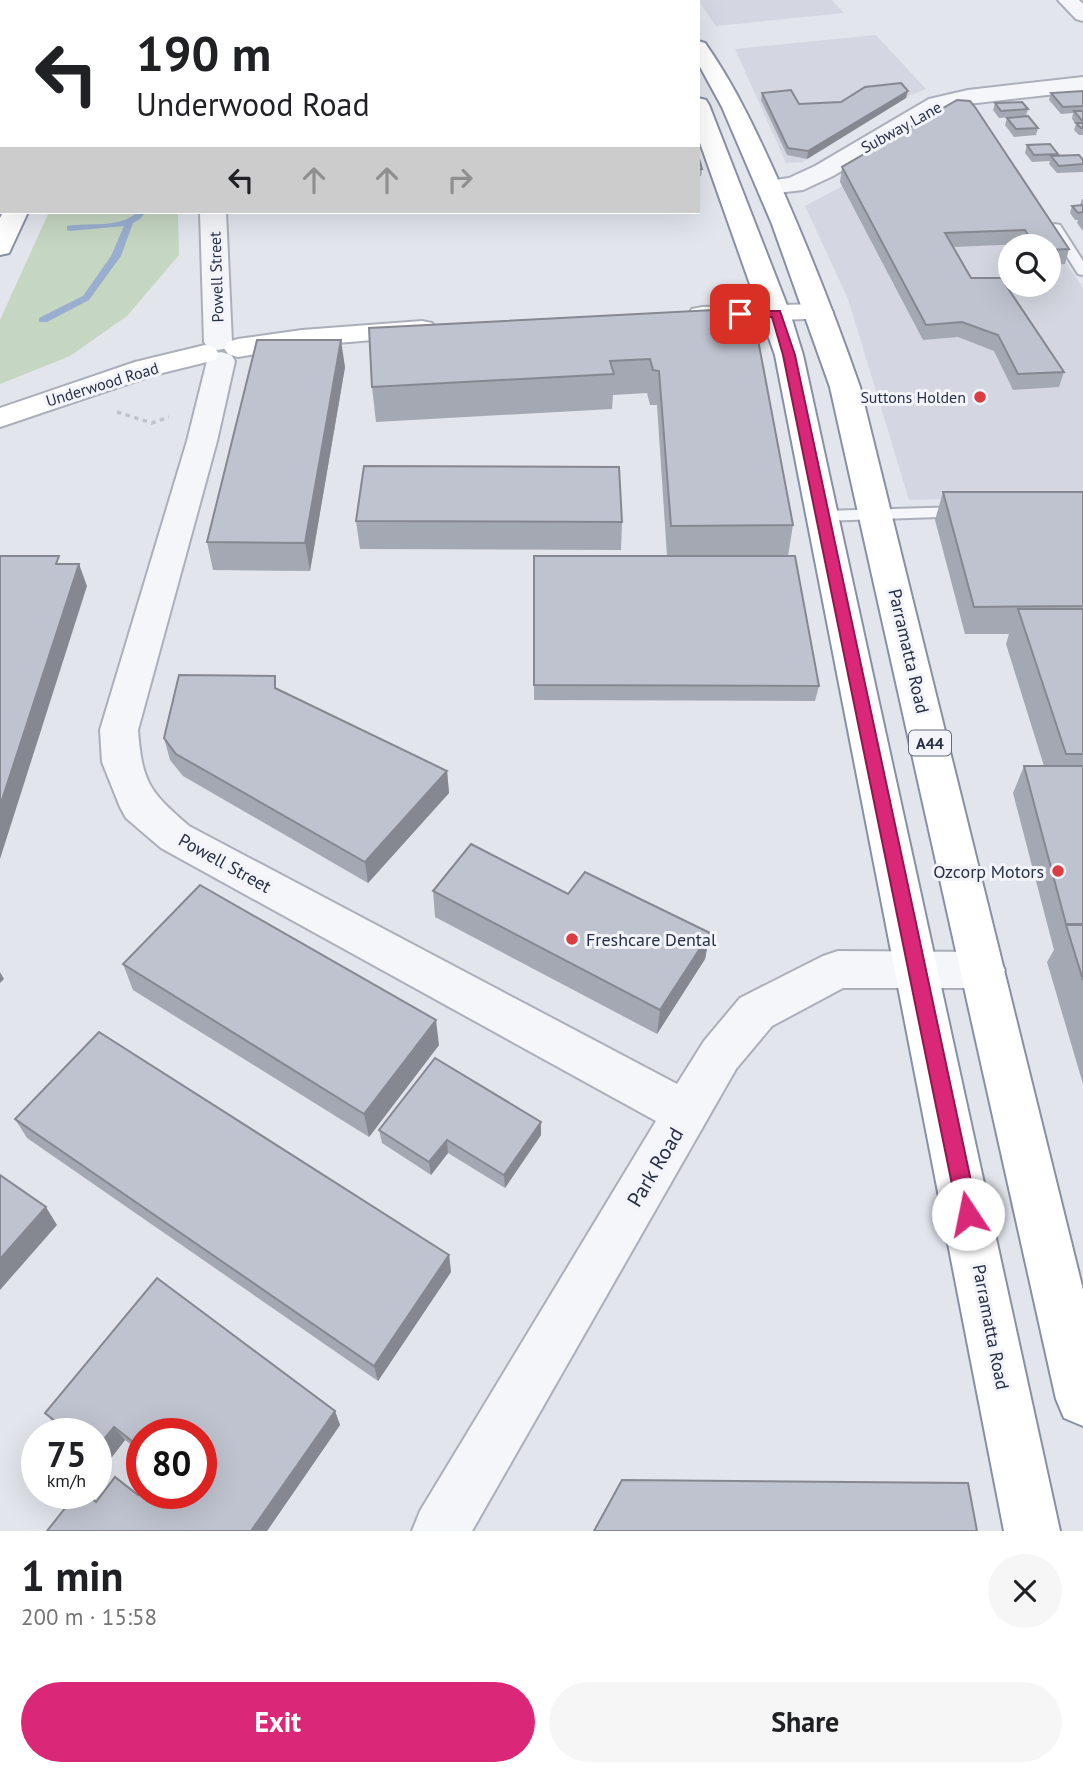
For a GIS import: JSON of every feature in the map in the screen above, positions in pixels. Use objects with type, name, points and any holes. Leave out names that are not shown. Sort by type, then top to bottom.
[{"type":"main road","name":"Parramatta Road","points":[[700,50],[721,81],[769,187],[819,312],[845,387],[1083,1399]]},
{"type":"main road","name":"Parramatta Road","points":[[700,110],[776,313],[789,355],[1032,1531]]},
{"type":"main road","points":[[0,247],[14,214]]},
{"type":"main road","points":[[676,316],[819,312]]},
{"type":"main road","name":"Underwood Road","points":[[0,418],[145,369],[219,359],[302,338],[444,327]]},
{"type":"street","points":[[1068,0],[1083,15]]},
{"type":"street","name":"Subway Lane","points":[[769,187],[794,185],[824,171],[937,104],[972,103],[1083,84]]},
{"type":"street","name":"Powell Street","points":[[213,214],[219,359],[202,441],[119,730],[121,762],[140,807],[175,837],[687,1113]]},
{"type":"street","name":"Park Road","points":[[440,1531],[720,1055],[756,1012],[838,969],[983,970]]},
{"type":"lane","points":[[1045,213],[1083,271]]},
{"type":"lane","points":[[822,516],[986,512]]},
{"type":"path","points":[[106,409],[152,423],[170,416],[177,408],[184,384],[219,359]]},
{"type":"shaded area","points":[[700,0],[832,0],[844,13],[716,26]]},
{"type":"shaded area","points":[[876,35],[926,89],[911,95],[803,162],[786,163],[735,49]]},
{"type":"shaded area","name":"Suttons Holden","points":[[970,123],[1046,234],[998,234],[998,297],[1061,297],[1061,256],[1083,288],[1083,495],[909,500],[848,299],[805,206],[951,128]]},
{"type":"green space","points":[[48,214],[178,214],[179,255],[127,316],[70,356],[0,384],[0,320]]},
{"type":"building","points":[[901,83],[908,91],[808,151],[788,148],[762,93],[791,90],[799,104],[841,102],[865,87]]},
{"type":"building","points":[[1083,91],[1083,106],[1063,107],[1051,93]]},
{"type":"building","points":[[957,100],[970,101],[1059,234],[1028,234],[1025,230],[945,233],[971,278],[998,278],[998,297],[1014,297],[1064,372],[1018,374],[998,335],[962,322],[926,325],[842,167]]},
{"type":"building","points":[[1022,102],[1028,109],[1001,111],[995,103]]},
{"type":"building","points":[[1074,111],[1083,111],[1083,122]]},
{"type":"building","points":[[1028,116],[1038,128],[1016,129],[1007,118]]},
{"type":"building","points":[[1050,144],[1058,154],[1034,155],[1027,145]]},
{"type":"building","points":[[1079,155],[1083,164],[1059,166],[1051,156]]},
{"type":"building","points":[[1083,205],[1083,212],[1078,213],[1072,206]]},
{"type":"building","points":[[1061,237],[1069,249],[1061,249]]},
{"type":"building","points":[[752,308],[793,525],[671,526],[659,371],[653,370],[650,359],[610,361],[614,374],[372,387],[369,328]]},
{"type":"building","points":[[257,340],[341,340],[305,543],[207,542]]},
{"type":"building","points":[[364,466],[619,467],[622,522],[356,521]]},
{"type":"building","points":[[943,492],[1083,492],[1083,606],[974,607]]},
{"type":"building","points":[[0,556],[59,556],[56,564],[79,564],[0,806]]},
{"type":"building","points":[[534,556],[795,556],[819,686],[534,685]]},
{"type":"building","points":[[1018,609],[1083,609],[1083,754],[1066,754]]},
{"type":"building","points":[[179,675],[275,676],[275,688],[447,771],[365,862],[176,754],[164,738]]},
{"type":"building","points":[[1024,766],[1083,766],[1083,924],[1066,924]]},
{"type":"building","name":"Freshcare Dental","points":[[471,844],[568,894],[585,872],[710,933],[660,1010],[433,891]]},
{"type":"building","points":[[200,885],[436,1020],[364,1114],[123,964]]},
{"type":"building","points":[[1066,925],[1083,925],[1083,980]]},
{"type":"building","points":[[99,1032],[449,1255],[374,1366],[15,1119]]},
{"type":"building","points":[[435,1058],[541,1122],[504,1175],[447,1140],[429,1162],[379,1130]]},
{"type":"building","points":[[0,1175],[46,1207],[0,1259]]},
{"type":"building","points":[[157,1278],[335,1411],[251,1531],[47,1531],[64,1509],[112,1509],[112,1481],[115,1477],[126,1486],[126,1509],[217,1509],[217,1418],[126,1418],[126,1436],[114,1427],[112,1429],[112,1418],[51,1418],[45,1413]]},
{"type":"building","points":[[622,1480],[968,1483],[977,1531],[594,1531]]},
{"type":"waterway","points":[[70,228],[121,224],[139,214]]},
{"type":"waterway","points":[[43,320],[86,298],[116,256],[129,224]]},
{"type":"place","name":"Suttons Holden","points":[[980,397]]},
{"type":"place","name":"Ozcorp Motors","points":[[1058,871]]},
{"type":"place","name":"Freshcare Dental","points":[[572,939]]},
{"type":"route","points":[[740,314],[776,313],[789,355],[968,1214]]}]
